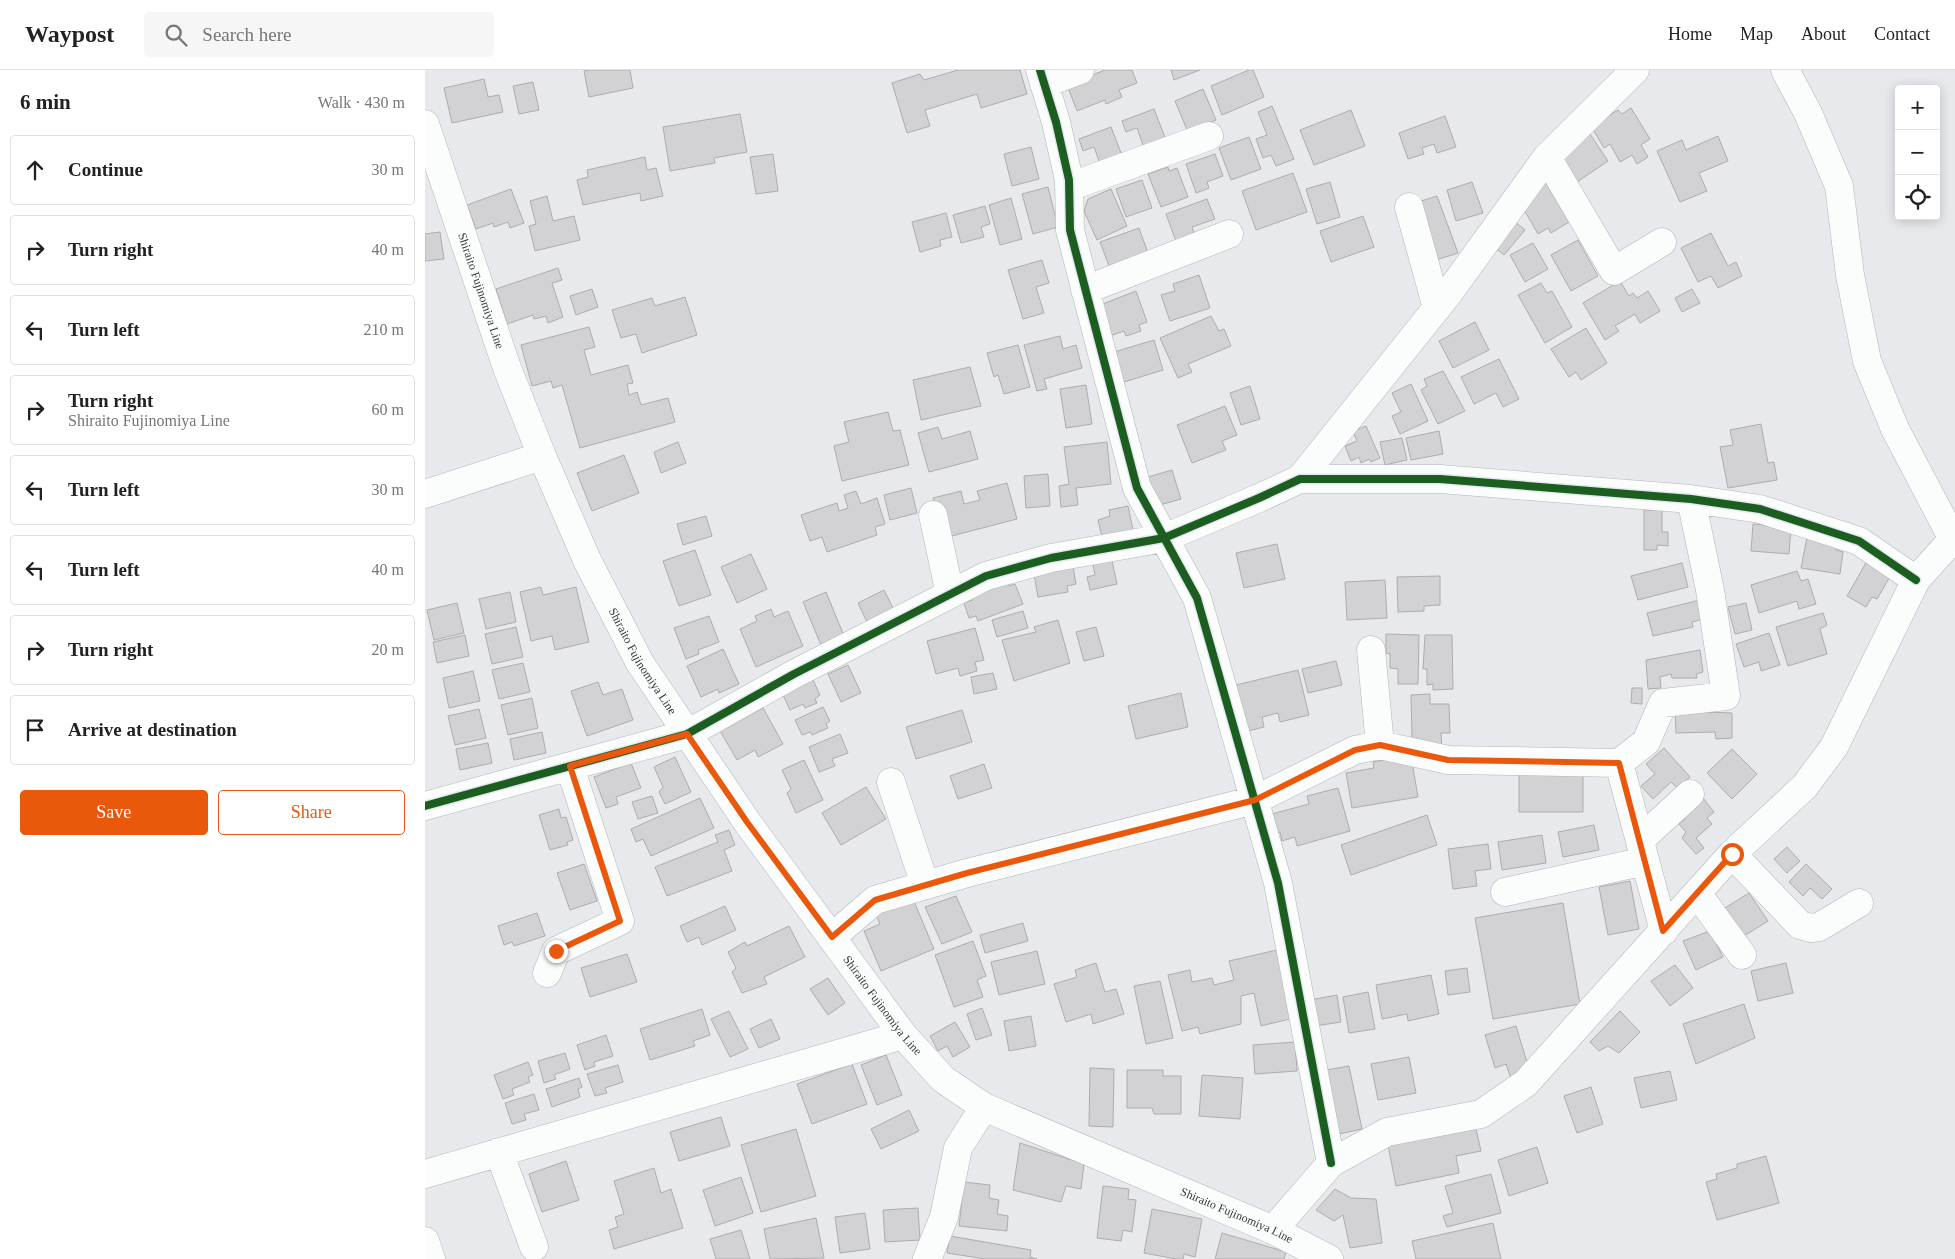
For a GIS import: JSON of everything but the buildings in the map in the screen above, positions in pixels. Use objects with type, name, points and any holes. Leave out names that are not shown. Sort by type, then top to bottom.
[{"type":"street","points":[[1080,70],[1042,77],[1056,122],[1069,187],[1070,230],[1137,488],[1197,598],[1255,800],[1278,883],[1331,1163]]},
{"type":"street","points":[[1300,479],[1437,308],[1547,157],[1635,70]]},
{"type":"street","points":[[1273,1230],[1331,1163],[1387,1132],[1481,1114],[1526,1083],[1732,854],[1805,786],[1834,747],[1916,580],[1954,538],[1895,429],[1867,361],[1850,275],[1839,186],[1808,113],[1785,70]]},
{"type":"street","name":"Shiraito Fujinomiya Line","points":[[425,124],[507,368],[542,456],[587,560],[640,663],[747,822],[903,1035],[943,1079],[984,1108],[1273,1230],[1329,1259]]},
{"type":"street","points":[[1069,187],[1209,136]]},
{"type":"street","points":[[1547,157],[1614,271],[1662,242]]},
{"type":"street","points":[[1409,207],[1437,308]]},
{"type":"street","points":[[1085,290],[1229,234]]},
{"type":"street","points":[[425,494],[542,456]]},
{"type":"street","points":[[425,806],[687,734],[794,674],[986,576],[1051,558],[1164,538],[1300,479],[1440,479],[1691,499],[1760,509],[1859,542],[1916,580]]},
{"type":"street","points":[[832,937],[875,900],[967,873],[1255,800],[1355,750],[1380,745],[1448,760],[1619,763],[1646,742],[1663,702],[1726,696],[1710,590],[1691,499]]},
{"type":"street","points":[[933,515],[950,594]]},
{"type":"street","points":[[1371,650],[1380,745]]},
{"type":"street","points":[[1619,763],[1663,931]]},
{"type":"street","points":[[547,973],[556,951],[620,921],[570,766]]},
{"type":"street","points":[[891,782],[925,886]]},
{"type":"street","points":[[1505,892],[1643,850],[1690,794]]},
{"type":"street","points":[[1732,854],[1800,925],[1811,928],[1819,927],[1859,902]]},
{"type":"street","points":[[1697,893],[1742,955]]},
{"type":"street","points":[[425,1174],[903,1035]]},
{"type":"street","points":[[927,1259],[944,1217],[958,1148],[984,1108]]},
{"type":"street","points":[[499,1152],[534,1246]]},
{"type":"street","points":[[425,1241],[431,1259]]},
{"type":"cycle path","points":[[1040,70],[1056,122],[1069,180],[1070,230],[1137,488],[1197,598],[1278,883],[1331,1163]]},
{"type":"cycle path","points":[[425,806],[687,734],[794,674],[986,576],[1051,558],[1164,538],[1300,479],[1440,479],[1691,499],[1760,509],[1859,541],[1916,580]]},
{"type":"route","points":[[556,951],[620,921],[570,766],[687,734],[747,822],[832,937],[875,900],[967,873],[1255,800],[1355,750],[1380,745],[1448,760],[1619,763],[1663,931],[1732,854]]}]
